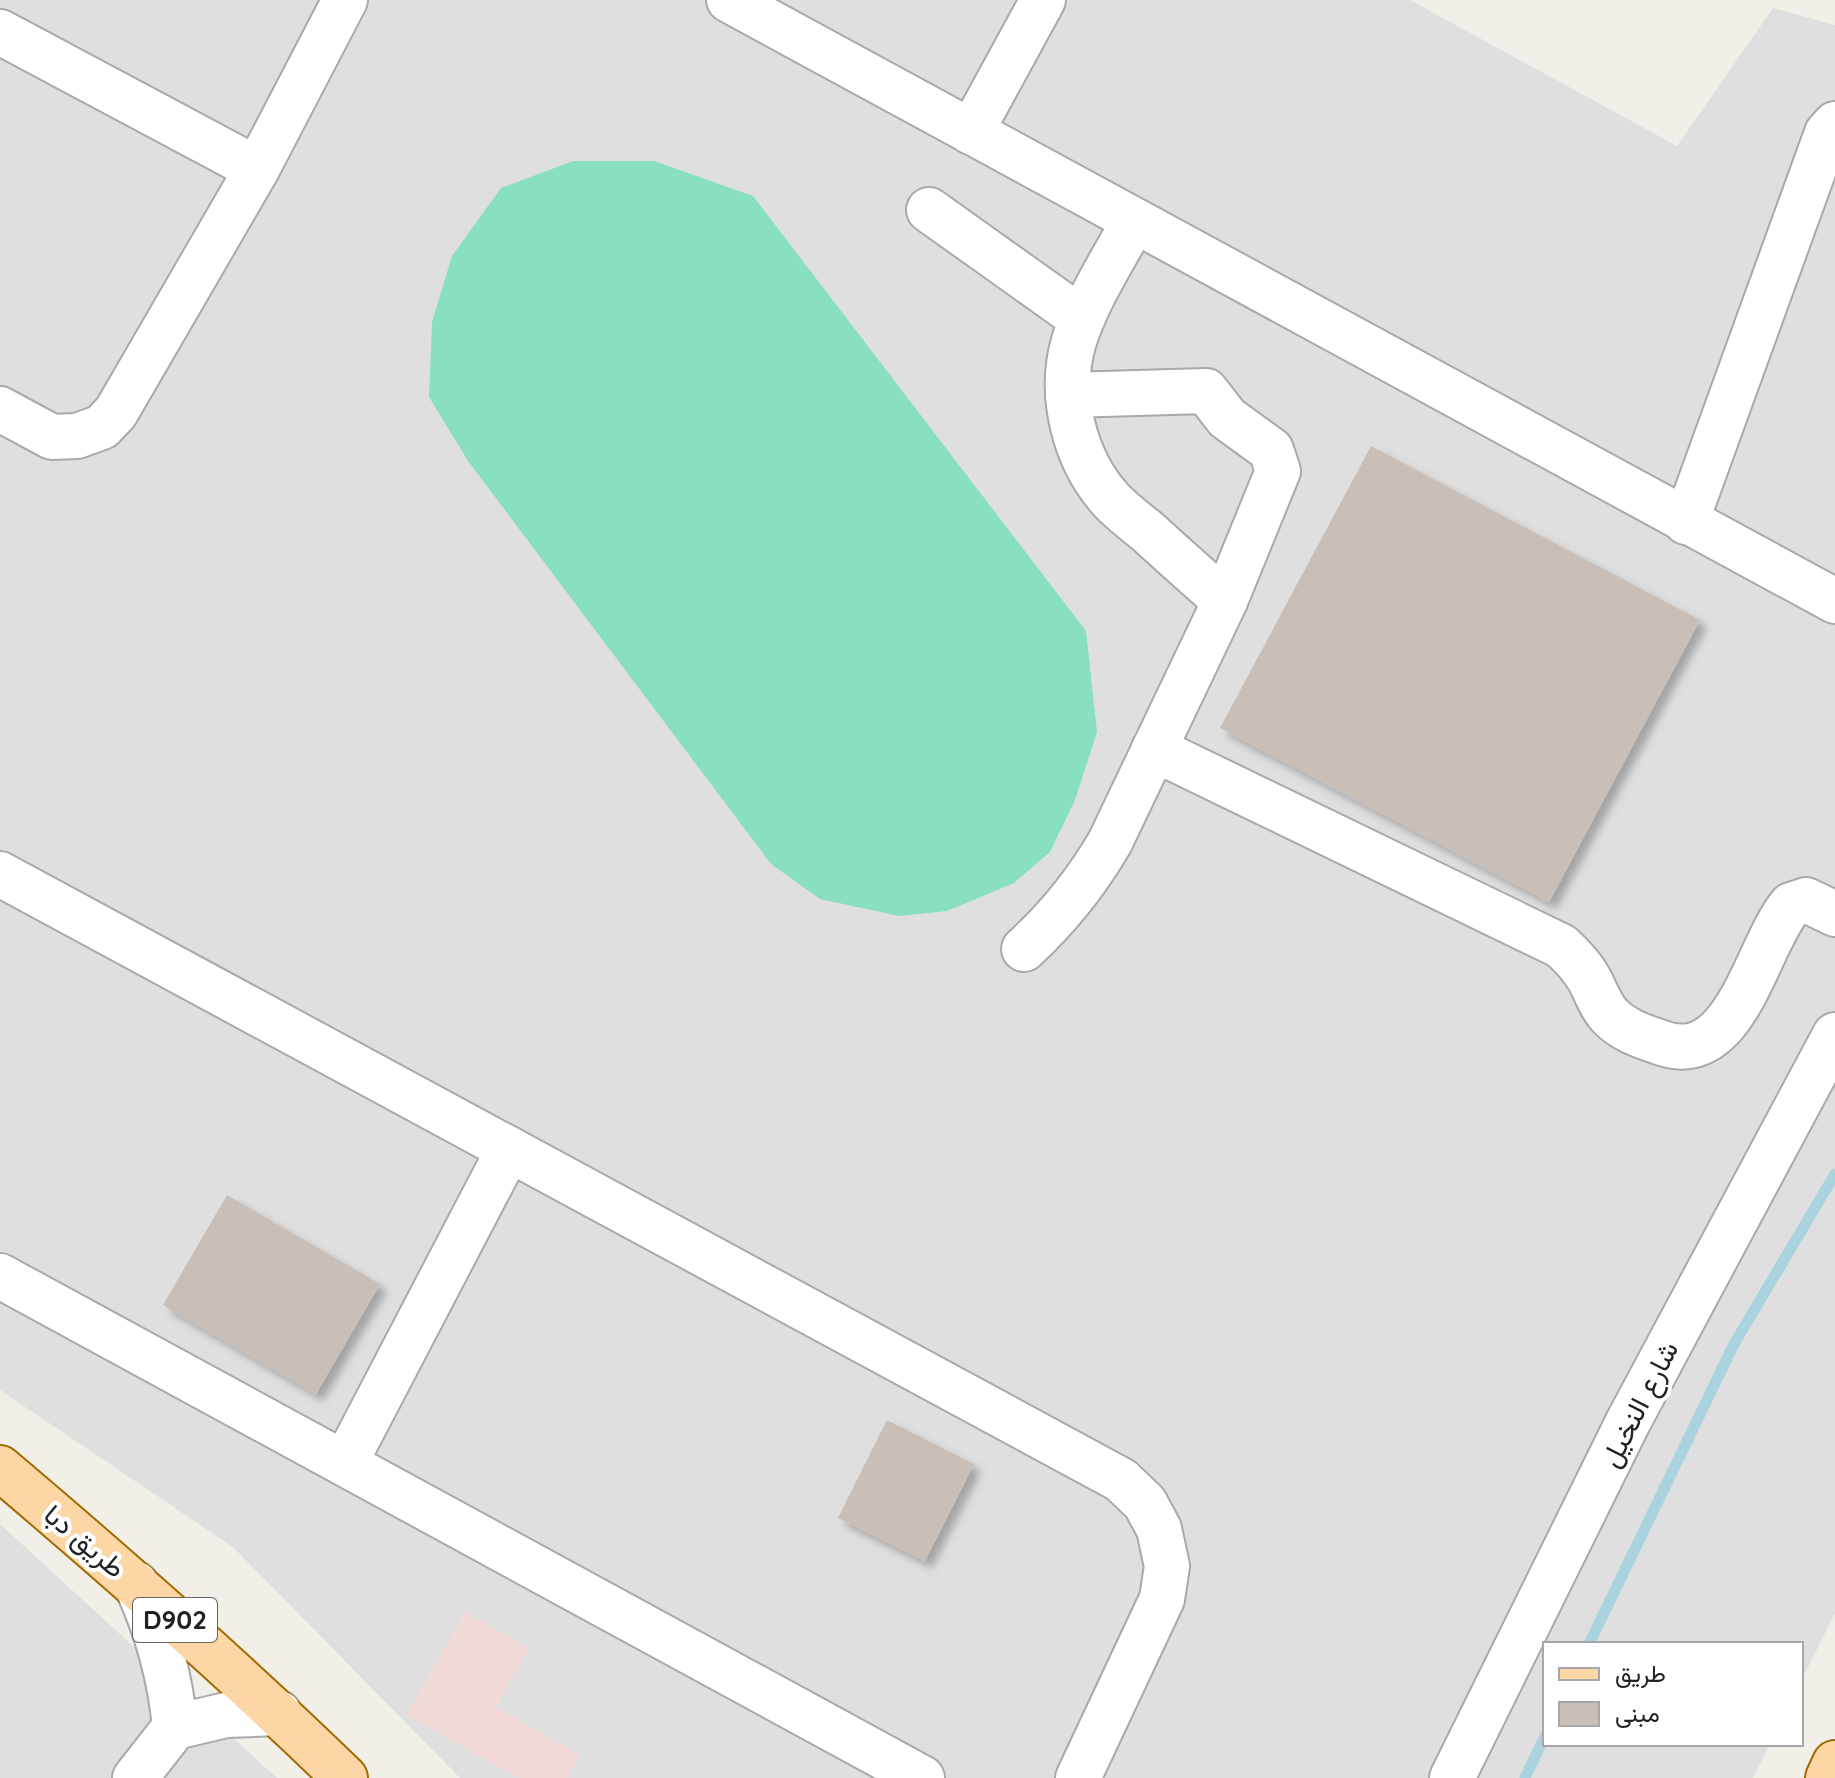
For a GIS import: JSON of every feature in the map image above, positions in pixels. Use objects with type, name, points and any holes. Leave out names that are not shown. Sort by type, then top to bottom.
[{"type":"main road","name":"طريق دبا","points":[[0,1468],[136,1584],[279,1713],[345,1778]]},
{"type":"main road","points":[[1828,1778],[1835,1763]]},
{"type":"street","points":[[0,409],[52,437],[77,436],[102,427],[116,412],[257,169],[345,0]]},
{"type":"street","points":[[729,0],[1832,601]]},
{"type":"street","points":[[971,132],[1043,0]]},
{"type":"street","points":[[0,32],[257,169]]},
{"type":"street","points":[[1686,522],[1827,133],[1835,124]]},
{"type":"street","points":[[929,210],[1082,319]]},
{"type":"street","points":[[1134,221],[1082,319],[1073,343],[1068,395],[1072,423],[1094,477],[1112,500],[1225,601]]},
{"type":"street","points":[[1024,949],[1066,908],[1110,842],[1225,601],[1278,471],[1271,450],[1227,418],[1206,391],[1068,395]]},
{"type":"street","points":[[1154,749],[1561,946],[1583,968],[1609,1015],[1635,1033],[1670,1046],[1685,1048],[1700,1044],[1722,1030],[1791,905],[1806,900],[1835,914]]},
{"type":"street","points":[[0,874],[1121,1480],[1145,1503],[1159,1529],[1167,1566],[1162,1599],[1078,1778]]},
{"type":"street","name":"شارع النخيل","points":[[1452,1778],[1628,1422],[1835,1035]]},
{"type":"street","points":[[345,1463],[509,1149]]},
{"type":"street","points":[[0,1276],[922,1778]]},
{"type":"street","points":[[136,1584],[164,1653],[175,1727]]},
{"type":"street","points":[[137,1777],[175,1727],[226,1715],[279,1713]]},
{"type":"shaded area","points":[[0,0],[1410,0],[1677,146],[1773,8],[1835,25],[1835,1613],[1803,1677],[1803,1642],[1543,1642],[1543,1746],[1769,1746],[1753,1778],[460,1778],[233,1547],[0,1390]]},
{"type":"shaded area","points":[[0,1524],[277,1778],[0,1778]]},
{"type":"shaded area","points":[[465,1612],[529,1648],[496,1707],[580,1755],[567,1778],[519,1778],[406,1715]]},
{"type":"green space","points":[[573,161],[654,161],[753,196],[1086,631],[1097,732],[1075,800],[1050,852],[1014,883],[947,911],[899,916],[820,899],[771,864],[468,461],[429,397],[432,322],[452,256],[501,188]]},
{"type":"building","points":[[1371,446],[1700,620],[1549,902],[1220,728]]},
{"type":"building","points":[[227,1195],[380,1284],[316,1394],[163,1305]]},
{"type":"building","points":[[887,1420],[974,1464],[925,1561],[838,1518]]},
{"type":"waterway","points":[[1590,1642],[1734,1344],[1835,1174]]},
{"type":"waterway","points":[[1525,1778],[1543,1740]]}]
